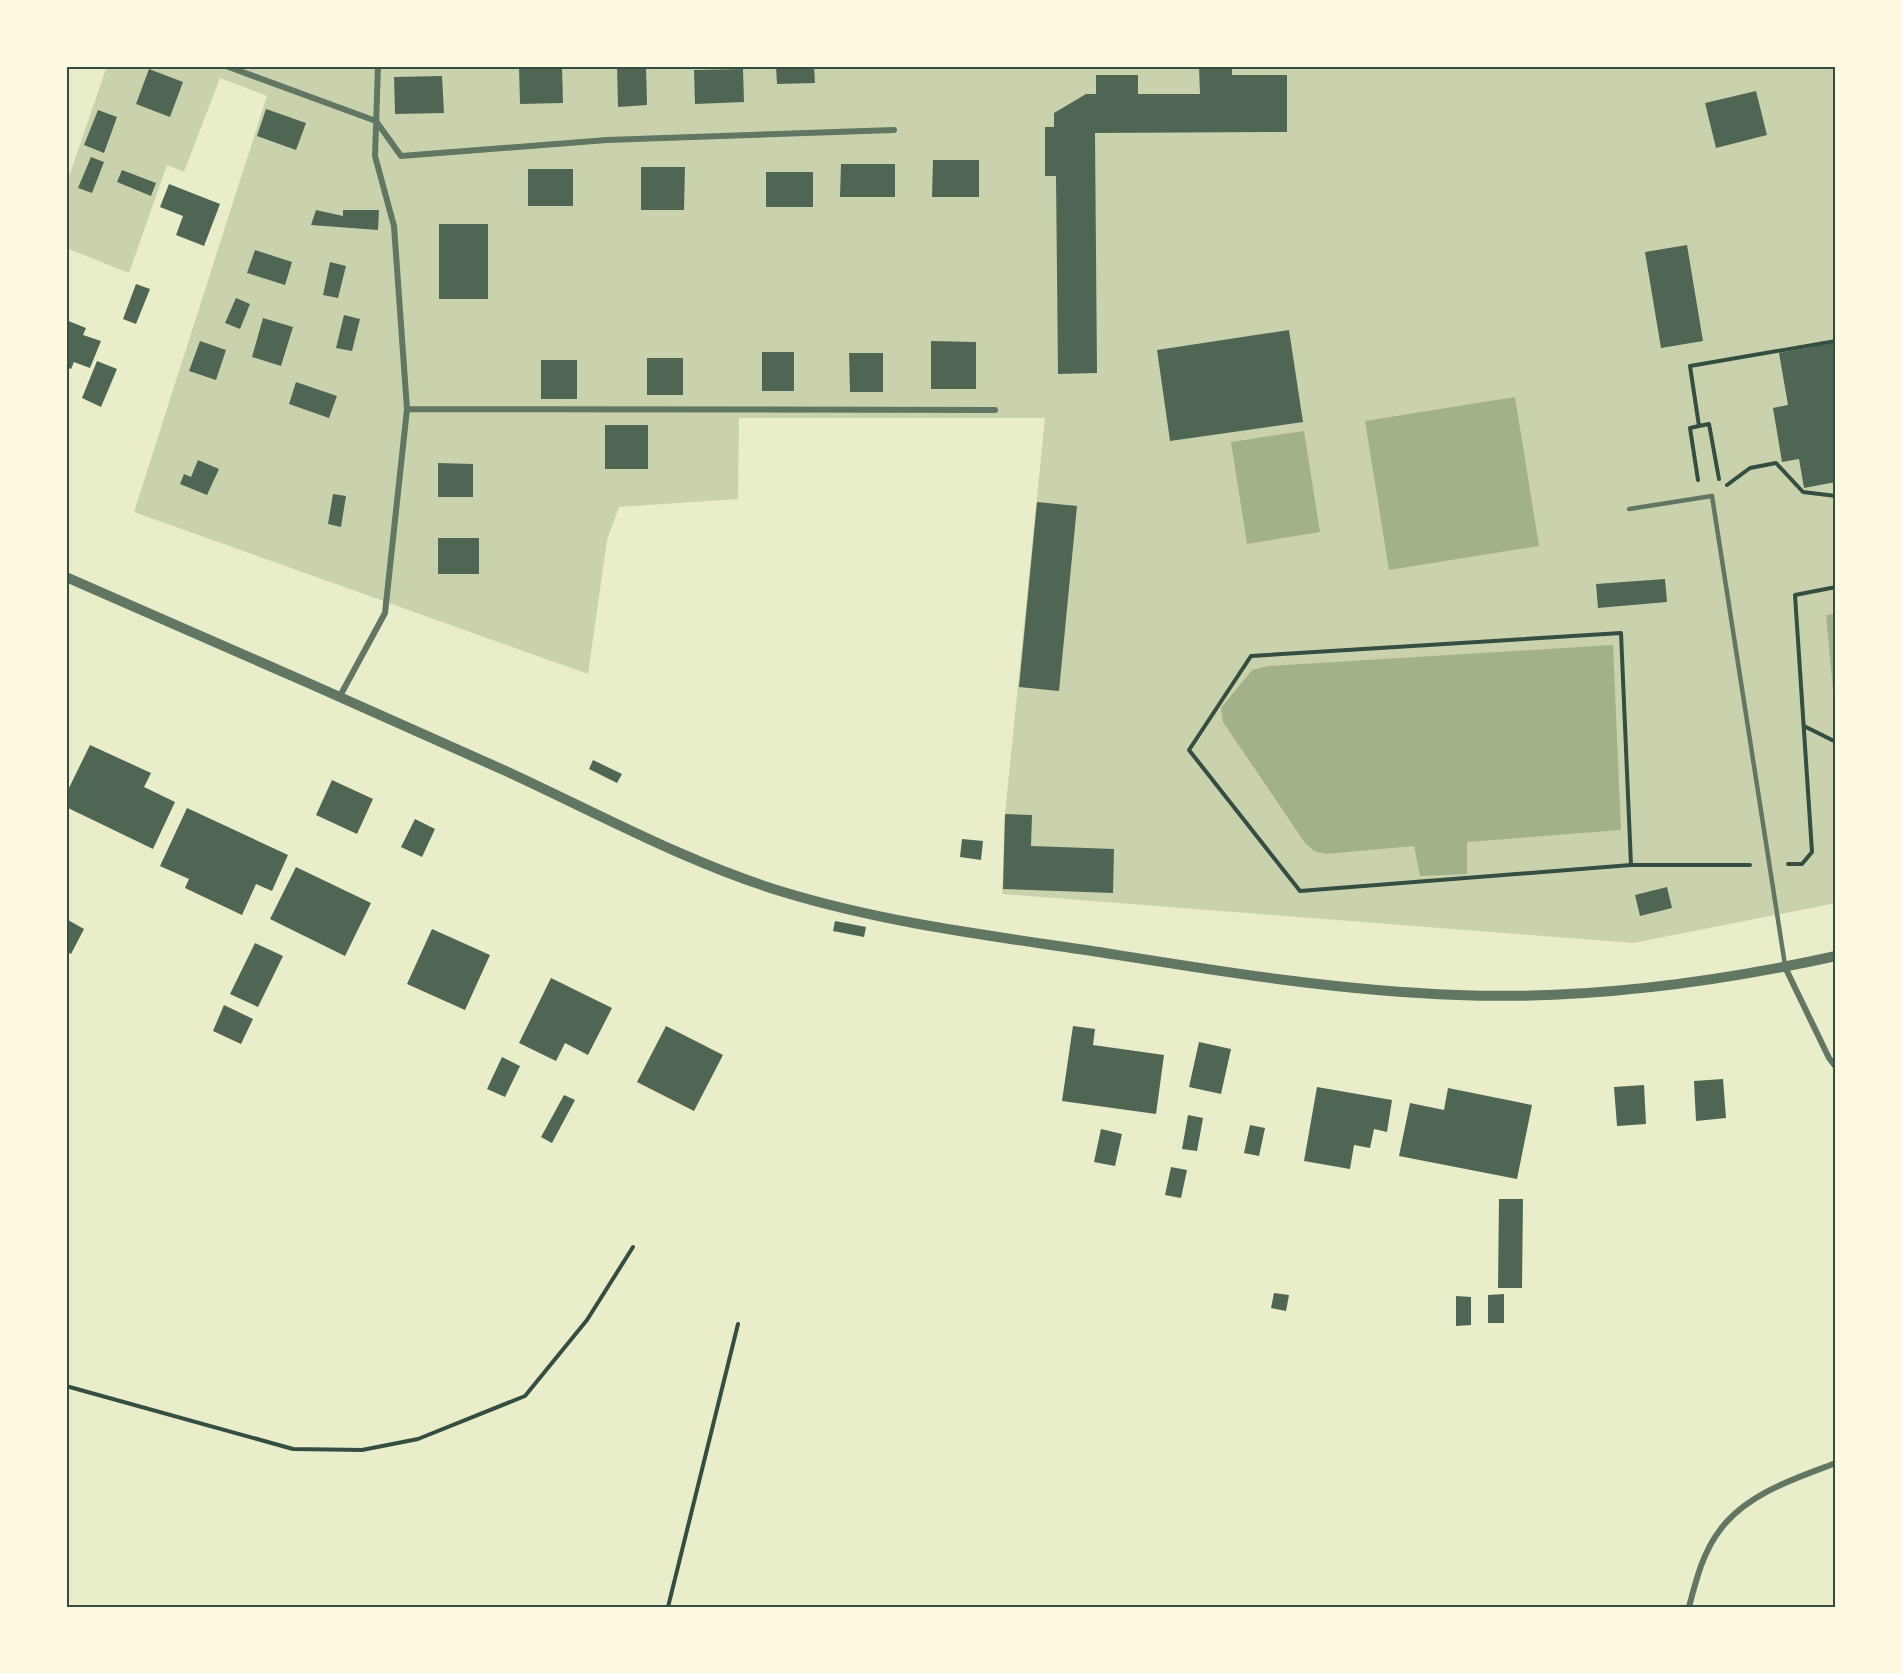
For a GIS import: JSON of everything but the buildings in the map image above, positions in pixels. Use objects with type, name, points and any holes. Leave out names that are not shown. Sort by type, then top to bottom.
[{"type":"street","points":[[226,66],[376,121],[401,156],[607,140],[894,130]]},
{"type":"street","points":[[340,696],[385,613],[407,409],[394,226],[375,156],[378,66]]},
{"type":"street","points":[[407,409],[995,410]]},
{"type":"street","points":[[66,577],[340,696],[692,856],[778,890],[906,923],[1280,980],[1459,995],[1579,994],[1785,968],[1836,956]]},
{"type":"street","points":[[1785,968],[1829,1058],[1836,1067]]},
{"type":"street","points":[[1689,1607],[1701,1563],[1720,1529],[1749,1503],[1794,1479],[1836,1463]]},
{"type":"lane","points":[[1629,509],[1712,496],[1785,968]]},
{"type":"path","points":[[1700,426],[1690,366],[1836,341]]},
{"type":"path","points":[[1701,498],[1690,428],[1709,424],[1721,489],[1750,468],[1776,463],[1803,492],[1836,496]]},
{"type":"path","points":[[1836,587],[1795,595],[1803,726],[1836,742]]},
{"type":"path","points":[[1621,633],[1631,865],[1300,891],[1189,750],[1251,656],[1621,633]]},
{"type":"path","points":[[66,1386],[293,1449],[362,1450],[418,1439],[525,1396],[587,1320],[633,1247]]},
{"type":"path","points":[[668,1607],[738,1324]]},
{"type":"shaded area","points":[[107,66],[1836,66],[1836,903],[1633,943],[1002,894],[1005,814],[1045,418],[739,418],[738,499],[619,507],[607,540],[588,674],[134,512],[267,96],[220,78],[184,172],[167,165],[129,273],[66,248],[66,185]]},
{"type":"shaded area","points":[[1515,397],[1539,546],[1389,570],[1365,421]]},
{"type":"shaded area","points":[[1304,431],[1320,532],[1247,544],[1231,442]]},
{"type":"shaded area","points":[[1836,614],[1836,696],[1833,690],[1826,615]]},
{"type":"shaded area","points":[[1613,645],[1621,830],[1467,842],[1467,874],[1420,876],[1414,846],[1326,854],[1314,851],[1305,843],[1223,722],[1221,708],[1252,670],[1268,666]]}]
